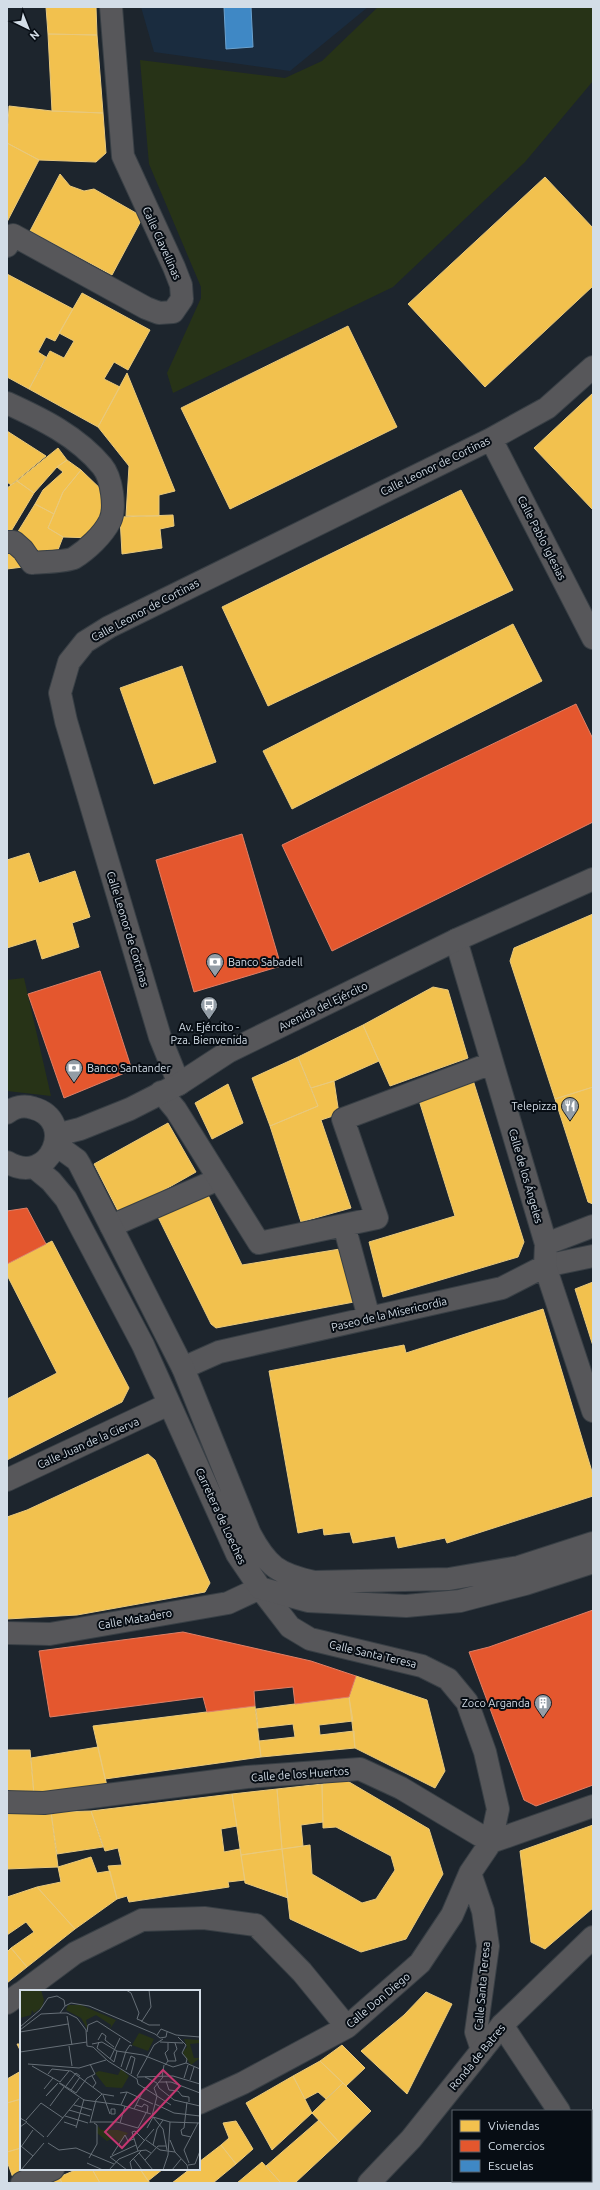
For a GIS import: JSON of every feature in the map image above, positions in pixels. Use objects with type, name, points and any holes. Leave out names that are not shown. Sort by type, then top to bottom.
[{"type":"street","name":"Calle Clavellinas","points":[[7,246],[13,235],[146,308],[159,313],[173,312],[182,299],[181,285],[174,267],[123,156],[111,7]]},
{"type":"street","name":"Calle Leonor de Cortinas","points":[[344,1224],[259,1243],[176,1110],[160,1037],[66,721],[60,693],[69,662],[85,642],[109,627],[491,438],[547,408],[593,367]]},
{"type":"street","points":[[7,403],[50,422],[83,446],[103,467],[112,484],[110,521],[95,541],[73,559],[32,563],[24,550],[14,542],[7,542]]},
{"type":"street","name":"Calle Pablo Iglesias","points":[[491,438],[593,638]]},
{"type":"street","name":"Avenida del Ejército","points":[[56,1140],[123,1112],[170,1088],[228,1052],[456,940],[593,879]]},
{"type":"street","name":"Calle de los Ángeles","points":[[456,940],[546,1244],[546,1266],[593,1411]]},
{"type":"street","points":[[368,1318],[344,1224],[377,1218],[342,1118],[492,1063]]},
{"type":"street","points":[[7,1113],[24,1106],[40,1110],[51,1120],[56,1140],[48,1159],[34,1167],[21,1168],[7,1162]]},
{"type":"street","name":"Carretera de Loeches","points":[[56,1140],[77,1160],[183,1368],[250,1534],[262,1556],[279,1570],[295,1578],[314,1582],[449,1579],[519,1567],[593,1543]]},
{"type":"street","name":"Carretera de Loeches","points":[[34,1167],[51,1182],[66,1199],[143,1345],[237,1554],[260,1588]]},
{"type":"street","points":[[111,1226],[219,1179]]},
{"type":"street","points":[[546,1244],[593,1226]]},
{"type":"street","name":"Paseo de la Misericordia","points":[[183,1368],[219,1352],[502,1288],[546,1266],[593,1256]]},
{"type":"street","name":"Calle Juan de la Cierva","points":[[7,1480],[169,1404]]},
{"type":"street","points":[[260,1588],[308,1601],[406,1606],[460,1600],[525,1584],[593,1562]]},
{"type":"street","name":"Calle Matadero","points":[[7,1633],[50,1634],[228,1603],[260,1588]]},
{"type":"street","name":"Calle Santa Teresa","points":[[260,1588],[290,1627],[310,1639],[422,1666],[448,1679],[467,1702],[485,1752],[498,1809],[491,1842],[470,1873],[483,1911],[488,1946],[476,2032],[482,2050]]},
{"type":"street","name":"Calle de los Huertos","points":[[7,1802],[44,1803],[247,1777],[360,1769],[401,1788],[491,1842]]},
{"type":"street","points":[[491,1842],[593,1806]]},
{"type":"street","name":"Calle Don Diego","points":[[200,2103],[244,2083],[347,2027],[420,1964],[452,1915],[470,1873]]},
{"type":"street","points":[[25,1990],[75,1953],[142,1920],[204,1918],[256,1925],[302,1972],[347,2027]]},
{"type":"street","name":"Ronda de Batres","points":[[369,2183],[411,2139],[502,2025],[593,1937]]},
{"type":"street","points":[[7,2003],[20,1994]]},
{"type":"street","points":[[502,2025],[558,2110]]},
{"type":"street","points":[[22,2183],[51,2170]]},
{"type":"street","points":[[7,2179],[8,2183]]},
{"type":"shaded area","points":[[141,7],[368,7],[290,71],[154,52]]},
{"type":"green space","points":[[378,7],[593,7],[593,81],[525,162],[393,287],[173,393],[167,373],[201,298],[201,287],[149,164],[140,60],[285,78],[322,61]]},
{"type":"green space","points":[[24,978],[51,1096],[7,1091],[7,980]]},
{"type":"building: Viviendas","points":[[46,7],[96,7],[97,35],[48,34]]},
{"type":"building: Viviendas","points":[[48,34],[97,35],[103,113],[52,111]]},
{"type":"building: Viviendas","points":[[9,106],[52,111],[103,113],[106,153],[96,162],[39,160],[7,143]]},
{"type":"building: Viviendas","points":[[7,143],[39,160],[7,222]]},
{"type":"building: Viviendas","points":[[60,174],[70,186],[84,191],[94,189],[143,217],[112,275],[30,231]]},
{"type":"building: Viviendas","points":[[545,177],[593,228],[593,286],[485,387],[408,304]]},
{"type":"building: Viviendas","points":[[7,274],[73,309],[55,341],[46,337],[38,352],[46,357],[29,389],[7,377]]},
{"type":"building: Viviendas","points":[[82,293],[150,330],[128,370],[114,362],[104,379],[120,387],[98,427],[29,389],[50,351],[64,358],[74,341],[59,333]]},
{"type":"building: Viviendas","points":[[348,326],[397,427],[230,509],[181,408]]},
{"type":"building: Viviendas","points":[[127,373],[175,491],[159,495],[159,516],[126,516],[129,466],[98,427]]},
{"type":"building: Viviendas","points":[[593,393],[593,510],[534,448]]},
{"type":"building: Viviendas","points":[[7,431],[46,456],[11,485],[7,482]]},
{"type":"building: Viviendas","points":[[58,448],[67,460],[57,467],[34,493],[17,481]]},
{"type":"building: Viviendas","points":[[67,460],[81,470],[63,492],[54,514],[35,504],[43,490],[63,472],[57,467]]},
{"type":"building: Viviendas","points":[[81,470],[107,495],[93,538],[63,537],[48,528],[63,492]]},
{"type":"building: Viviendas","points":[[17,481],[34,493],[7,538],[7,488]]},
{"type":"building: Viviendas","points":[[461,490],[513,590],[268,706],[222,607]]},
{"type":"building: Viviendas","points":[[35,504],[54,514],[48,528],[63,537],[56,555],[35,558],[14,538]]},
{"type":"building: Viviendas","points":[[173,515],[174,526],[160,529],[162,548],[122,554],[120,517]]},
{"type":"building: Viviendas","points":[[7,552],[20,552],[23,567],[7,569]]},
{"type":"building: Viviendas","points":[[513,624],[542,681],[292,809],[263,751]]},
{"type":"building: Viviendas","points":[[182,666],[216,762],[154,784],[120,688]]},
{"type":"building: Viviendas","points":[[29,853],[39,883],[75,871],[90,917],[72,923],[79,947],[42,959],[36,939],[7,948],[7,860]]},
{"type":"building: Viviendas","points":[[593,914],[593,1087],[555,1099],[510,961],[514,948]]},
{"type":"building: Viviendas","points":[[433,987],[448,990],[468,1058],[390,1086],[363,1025]]},
{"type":"building: Viviendas","points":[[363,1025],[379,1061],[334,1081],[311,1088],[298,1057]]},
{"type":"building: Viviendas","points":[[298,1057],[318,1106],[270,1126],[252,1078]]},
{"type":"building: Viviendas","points":[[473,1080],[524,1242],[518,1257],[383,1297],[369,1242],[455,1216],[418,1097]]},
{"type":"building: Viviendas","points":[[334,1081],[339,1114],[321,1120],[351,1208],[301,1222],[270,1126],[318,1106],[311,1088]]},
{"type":"building: Viviendas","points":[[228,1084],[243,1123],[212,1139],[195,1103]]},
{"type":"building: Viviendas","points":[[593,1087],[593,1204],[588,1202],[555,1099]]},
{"type":"building: Viviendas","points":[[168,1123],[196,1172],[120,1215],[94,1164]]},
{"type":"building: Viviendas","points":[[206,1191],[242,1265],[340,1249],[354,1302],[216,1328],[211,1324],[158,1217]]},
{"type":"building: Viviendas","points":[[52,1241],[129,1388],[122,1402],[7,1460],[7,1399],[57,1373],[7,1275],[7,1264]]},
{"type":"building: Viviendas","points":[[593,1282],[593,1346],[575,1289]]},
{"type":"building: Viviendas","points":[[543,1309],[593,1475],[593,1496],[447,1543],[445,1538],[398,1548],[395,1536],[353,1543],[350,1532],[324,1535],[323,1528],[298,1533],[269,1371],[404,1345],[406,1353]]},
{"type":"building: Viviendas","points":[[148,1454],[155,1460],[210,1583],[205,1592],[77,1615],[7,1619],[7,1517],[27,1510]]},
{"type":"building: Viviendas","points":[[356,1676],[427,1700],[445,1771],[435,1788],[355,1748],[349,1697]]},
{"type":"building: Viviendas","points":[[349,1697],[353,1721],[319,1725],[320,1735],[354,1731],[355,1748],[261,1757],[259,1741],[295,1737],[293,1724],[258,1728],[256,1709]]},
{"type":"building: Viviendas","points":[[255,1706],[261,1757],[105,1779],[93,1726]]},
{"type":"building: Viviendas","points":[[98,1747],[107,1786],[34,1795],[31,1758]]},
{"type":"building: Viviendas","points":[[7,1750],[30,1750],[34,1795],[7,1793]]},
{"type":"building: Viviendas","points":[[344,1779],[429,1829],[443,1874],[406,1939],[361,1952],[290,1919],[282,1849],[310,1845],[312,1874],[362,1903],[376,1899],[395,1870],[391,1856],[336,1827],[323,1828],[322,1784]]},
{"type":"building: Viviendas","points":[[322,1784],[323,1822],[301,1825],[303,1846],[282,1849],[277,1789]]},
{"type":"building: Viviendas","points":[[277,1789],[282,1849],[241,1855],[232,1794]]},
{"type":"building: Viviendas","points":[[232,1794],[237,1826],[221,1829],[224,1852],[240,1849],[245,1880],[228,1882],[229,1887],[129,1902],[127,1896],[117,1899],[108,1866],[122,1865],[118,1848],[105,1851],[91,1811]]},
{"type":"building: Viviendas","points":[[91,1811],[103,1847],[57,1854],[51,1812]]},
{"type":"building: Viviendas","points":[[7,1812],[51,1812],[58,1867],[7,1869]]},
{"type":"building: Viviendas","points":[[593,1825],[593,1908],[545,1949],[531,1942],[520,1851]]},
{"type":"building: Viviendas","points":[[282,1849],[288,1898],[245,1883],[241,1855]]},
{"type":"building: Viviendas","points":[[91,1857],[97,1873],[110,1871],[117,1899],[75,1929],[37,1887],[61,1882],[58,1867]]},
{"type":"building: Viviendas","points":[[37,1887],[75,1929],[27,1967],[11,1948],[34,1932],[26,1922],[7,1935],[7,1897]]},
{"type":"building: Viviendas","points":[[11,1948],[27,1967],[7,1983],[7,1952]]},
{"type":"building: Viviendas","points":[[426,1992],[452,2004],[407,2094],[361,2051],[404,2015]]},
{"type":"building: Viviendas","points":[[342,2045],[365,2068],[346,2086],[320,2061]]},
{"type":"building: Viviendas","points":[[320,2061],[343,2083],[326,2099],[318,2092],[305,2099],[293,2076]]},
{"type":"building: Viviendas","points":[[20,2072],[20,2099],[7,2103],[7,2079]]},
{"type":"building: Viviendas","points":[[293,2076],[312,2113],[272,2150],[246,2103]]},
{"type":"building: Viviendas","points":[[343,2083],[371,2111],[339,2142],[312,2113]]},
{"type":"building: Viviendas","points":[[20,2099],[20,2148],[7,2152],[7,2103]]},
{"type":"building: Viviendas","points":[[319,2120],[339,2142],[295,2183],[281,2183],[266,2166]]},
{"type":"building: Viviendas","points":[[236,2121],[253,2149],[236,2164],[221,2145],[229,2138],[223,2123]]},
{"type":"building: Viviendas","points":[[221,2145],[236,2164],[213,2183],[172,2183],[189,2170],[200,2170],[200,2161]]},
{"type":"building: Viviendas","points":[[20,2148],[20,2170],[33,2170],[13,2178],[7,2161],[7,2152]]},
{"type":"building: Viviendas","points":[[262,2162],[281,2183],[237,2183]]},
{"type":"building: Viviendas","points":[[76,2170],[93,2170],[100,2183],[62,2183],[59,2177]]},
{"type":"building: Viviendas","points":[[93,2170],[141,2170],[150,2183],[100,2183]]},
{"type":"building: Viviendas","points":[[141,2170],[162,2170],[148,2181]]},
{"type":"building: Viviendas","points":[[59,2177],[62,2183],[45,2183]]},
{"type":"building: Comercios","points":[[576,704],[593,739],[593,822],[332,951],[282,845]]},
{"type":"building: Comercios","points":[[242,834],[281,966],[194,992],[156,860]]},
{"type":"building: Comercios","points":[[100,971],[132,1070],[64,1098],[28,994]]},
{"type":"building: Comercios","points":[[27,1208],[46,1244],[7,1264],[7,1211]]},
{"type":"building: Comercios","name":"Zoco Arganda","points":[[593,1610],[593,1785],[536,1806],[524,1800],[469,1652],[489,1647]]},
{"type":"building: Comercios","points":[[183,1632],[311,1661],[356,1676],[349,1697],[295,1704],[293,1687],[254,1691],[255,1706],[207,1712],[203,1697],[50,1717],[39,1651]]},
{"type":"building: Escuelas","points":[[224,7],[251,7],[253,47],[226,49]]},
{"type":"place","name":"Banco Sabadell","points":[[215,977]]},
{"type":"place","name":"Av. Ejército - Pza. Bienvenida","points":[[209,1020]]},
{"type":"place","name":"Banco Santander","points":[[74,1083]]},
{"type":"place","name":"Telepizza","points":[[570,1121]]},
{"type":"place","name":"Zoco Arganda","points":[[543,1718]]}]
